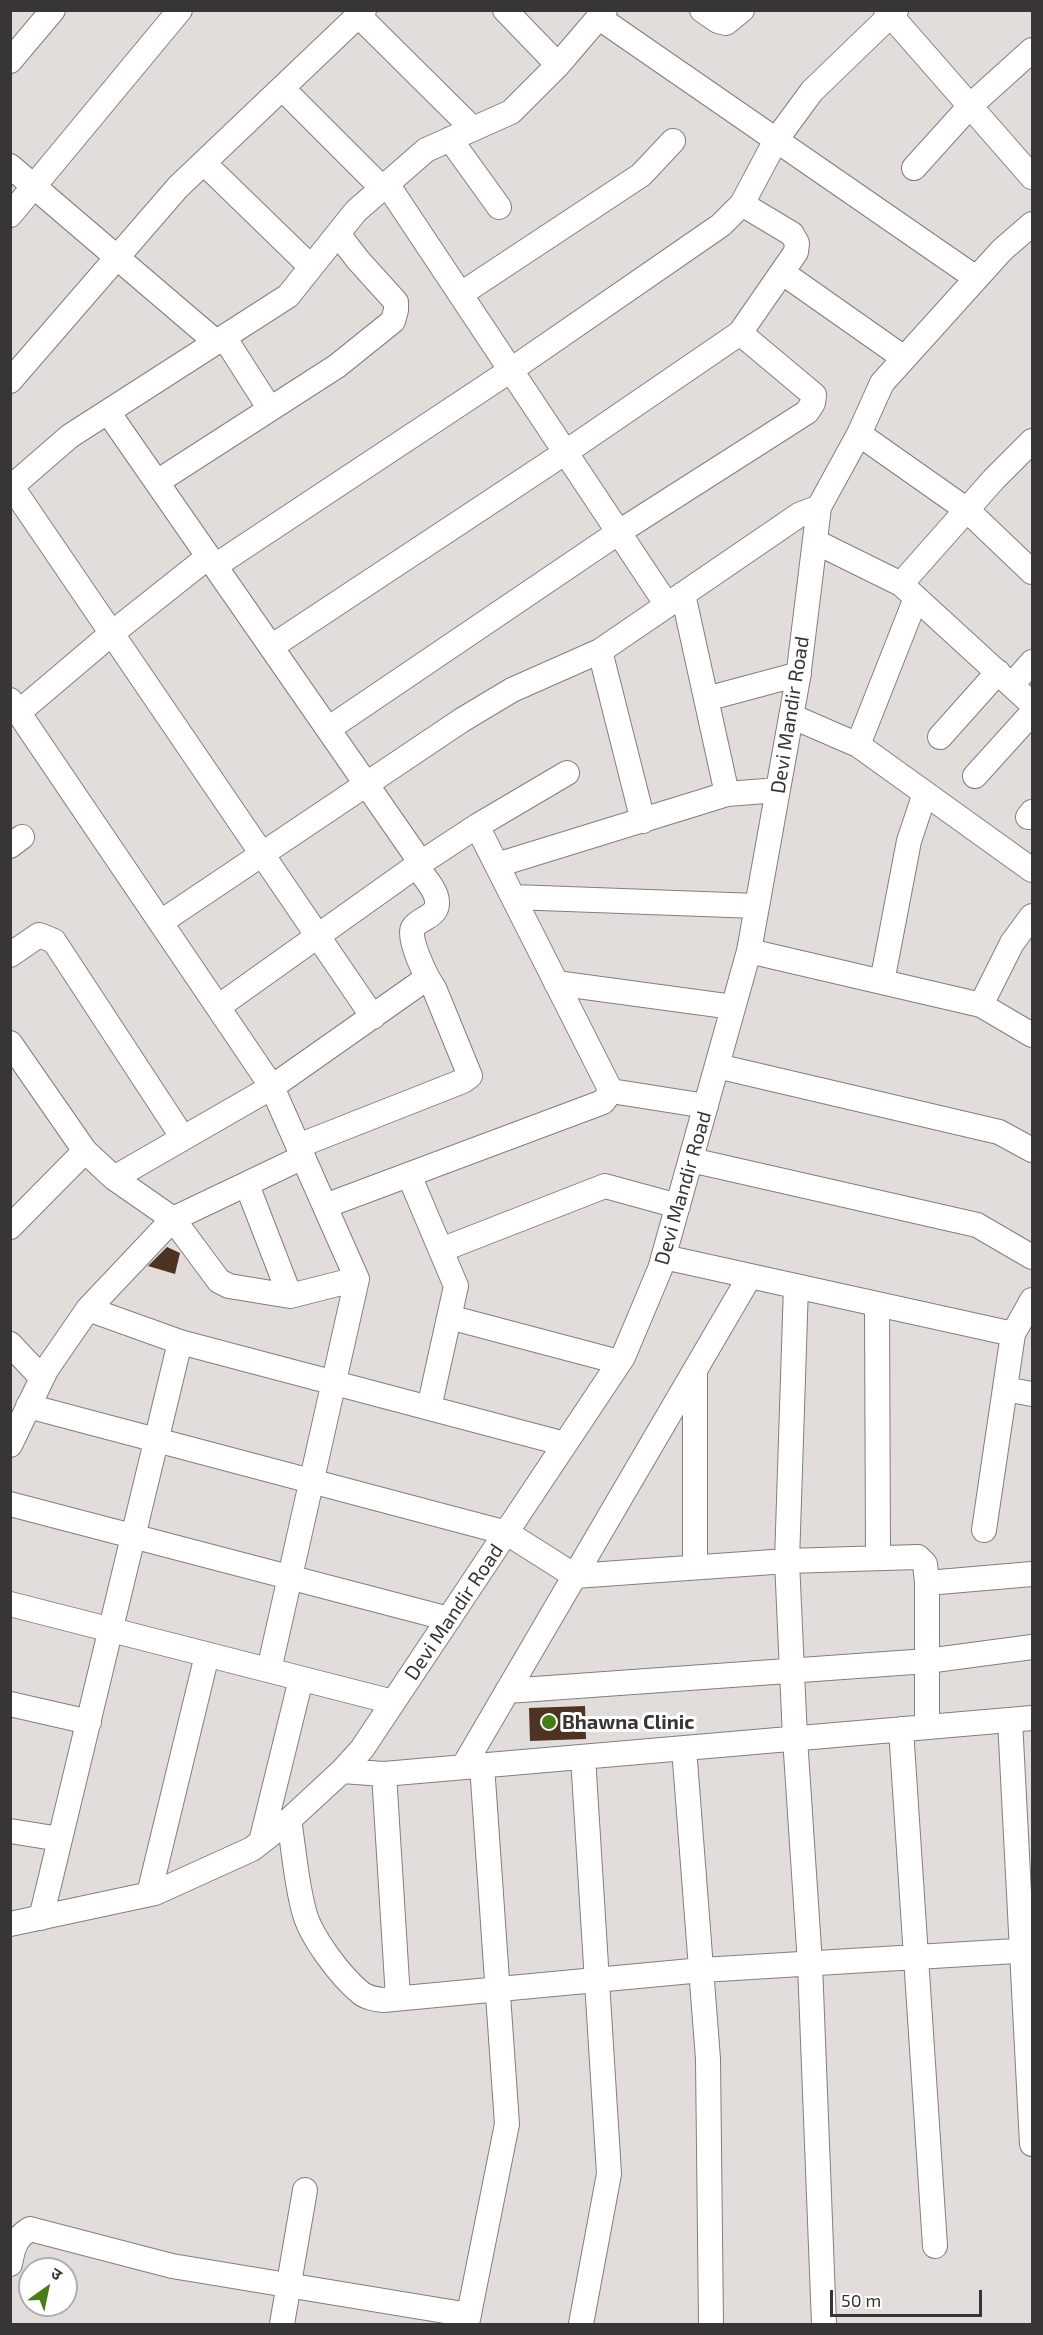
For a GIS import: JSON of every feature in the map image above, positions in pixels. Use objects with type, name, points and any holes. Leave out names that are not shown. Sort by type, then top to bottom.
[{"type":"street","points":[[10,215],[180,10]]},
{"type":"street","points":[[505,10],[558,65]]},
{"type":"street","points":[[702,10],[718,21],[726,23],[742,10]]},
{"type":"street","points":[[269,1670],[357,1279],[272,1087],[161,922],[17,717],[111,634],[212,562],[511,370],[721,225],[742,204],[776,140],[812,91],[891,12],[1032,177]]},
{"type":"street","points":[[10,61],[48,13]]},
{"type":"street","points":[[10,381],[178,187],[362,13],[473,129]]},
{"type":"street","points":[[373,1017],[111,634],[13,483],[70,436],[288,296],[356,211],[426,150],[510,112],[558,65],[602,14],[776,140],[976,278]]},
{"type":"street","points":[[914,168],[970,106],[1032,50]]},
{"type":"street","points":[[282,88],[385,186],[461,294],[619,532],[675,600],[706,699],[727,794]]},
{"type":"street","points":[[450,139],[499,207]]},
{"type":"street","points":[[461,294],[641,176],[673,141]]},
{"type":"street","points":[[204,163],[311,267]]},
{"type":"street","points":[[10,166],[117,257],[220,340],[270,410]]},
{"type":"street","points":[[271,647],[566,452],[740,333],[783,273],[796,252],[797,243],[792,234],[742,204]]},
{"type":"street","name":"Devi Mandir Road","points":[[10,1924],[150,1894],[252,1849],[289,1820],[342,1771],[362,1749],[619,1362],[664,1257],[749,951],[799,674],[819,507],[859,434],[882,383],[1002,250],[1032,224]]},
{"type":"street","points":[[157,482],[337,366],[393,321],[396,302],[338,234]]},
{"type":"street","points":[[783,273],[904,358]]},
{"type":"street","points":[[328,729],[619,532],[807,412],[813,403],[814,395],[740,333]]},
{"type":"street","points":[[11,1445],[42,1378],[88,1309],[173,1219],[247,1185],[300,1151],[470,1076],[434,988],[427,978],[411,935],[413,927],[435,911],[438,905],[436,896],[366,784],[108,412]]},
{"type":"street","points":[[859,434],[967,510],[1032,572]]},
{"type":"street","points":[[858,745],[909,591],[967,510],[1032,441]]},
{"type":"street","points":[[161,922],[462,720],[512,690],[600,651],[799,515],[819,507]]},
{"type":"street","points":[[816,542],[909,591],[1032,704]]},
{"type":"street","points":[[600,651],[642,820]]},
{"type":"street","points":[[940,737],[1005,679],[1032,662]]},
{"type":"street","points":[[706,699],[799,674]]},
{"type":"street","points":[[975,776],[1032,713]]},
{"type":"street","points":[[791,716],[858,745],[1032,870]]},
{"type":"street","points":[[218,1007],[418,865],[477,826],[567,773]]},
{"type":"street","points":[[496,865],[727,794],[778,790]]},
{"type":"street","points":[[882,982],[909,841],[925,794]]},
{"type":"street","points":[[477,826],[611,1091]]},
{"type":"street","points":[[513,897],[757,906]]},
{"type":"street","points":[[981,1005],[1012,943],[1032,916]]},
{"type":"street","points":[[10,955],[39,935],[54,941],[183,1138]]},
{"type":"street","points":[[749,951],[981,1005],[1032,1035]]},
{"type":"street","points":[[114,1178],[272,1087],[427,978]]},
{"type":"street","points":[[556,983],[733,1007]]},
{"type":"street","points":[[11,1046],[84,1151],[114,1178],[173,1219],[219,1281],[229,1286],[290,1296],[357,1279]]},
{"type":"street","points":[[717,1066],[999,1132],[1032,1150]]},
{"type":"street","points":[[611,1091],[706,1106]]},
{"type":"street","points":[[325,1206],[603,1102],[611,1091]]},
{"type":"street","points":[[10,1227],[84,1151]]},
{"type":"street","points":[[691,1160],[977,1225],[1032,1257]]},
{"type":"street","points":[[409,1175],[456,1286],[429,1408]]},
{"type":"street","points":[[247,1185],[290,1296]]},
{"type":"street","points":[[441,1250],[605,1186],[678,1206]]},
{"type":"street","points":[[664,1257],[1013,1334]]},
{"type":"street","points":[[10,2264],[14,2244],[21,2234],[30,2229],[172,2266],[289,2285],[468,2320],[507,2124],[498,1988],[472,1766],[507,1691],[750,1276]]},
{"type":"street","points":[[796,1286],[787,1561],[795,1738],[810,1964],[824,2325]]},
{"type":"street","points":[[984,1530],[1013,1334],[1032,1300]]},
{"type":"street","points":[[877,1304],[878,1558]]},
{"type":"street","points":[[88,1309],[180,1342],[565,1444]]},
{"type":"street","points":[[449,1317],[619,1362]]},
{"type":"street","points":[[41,1918],[180,1342]]},
{"type":"street","points":[[10,1344],[42,1378]]},
{"type":"street","points":[[695,1370],[695,1567]]},
{"type":"street","points":[[1005,1389],[1032,1394]]},
{"type":"street","points":[[28,1406],[507,1533],[576,1576],[787,1561],[918,1557],[925,1564],[927,1583],[927,1727]]},
{"type":"street","points":[[10,1504],[449,1619]]},
{"type":"street","points":[[927,1583],[1032,1574]]},
{"type":"street","points":[[10,1604],[393,1702]]},
{"type":"street","points":[[507,1691],[927,1661],[1032,1647]]},
{"type":"street","points":[[150,1894],[207,1655]]},
{"type":"street","points":[[261,1842],[301,1679]]},
{"type":"street","points":[[10,1704],[89,1722]]},
{"type":"street","points":[[342,1771],[384,1774],[1021,1719],[1032,2144]]},
{"type":"street","points":[[901,1729],[935,2246]]},
{"type":"street","points":[[684,1748],[708,2059],[711,2325]]},
{"type":"street","points":[[581,2325],[609,2174],[583,1756]]},
{"type":"street","points":[[384,1774],[398,1998]]},
{"type":"street","points":[[289,1820],[304,1912],[316,1938],[363,1995],[383,2000],[702,1970],[1027,1951]]},
{"type":"street","points":[[10,1831],[60,1839]]},
{"type":"street","points":[[282,2325],[305,2190]]},
{"type":"building","points":[[167,1247],[180,1253],[175,1274],[148,1266]]},
{"type":"building","points":[[585,1706],[586,1739],[530,1741],[529,1708]]},
{"type":"place","name":"Bhawna Clinic","points":[[549,1722]]}]
